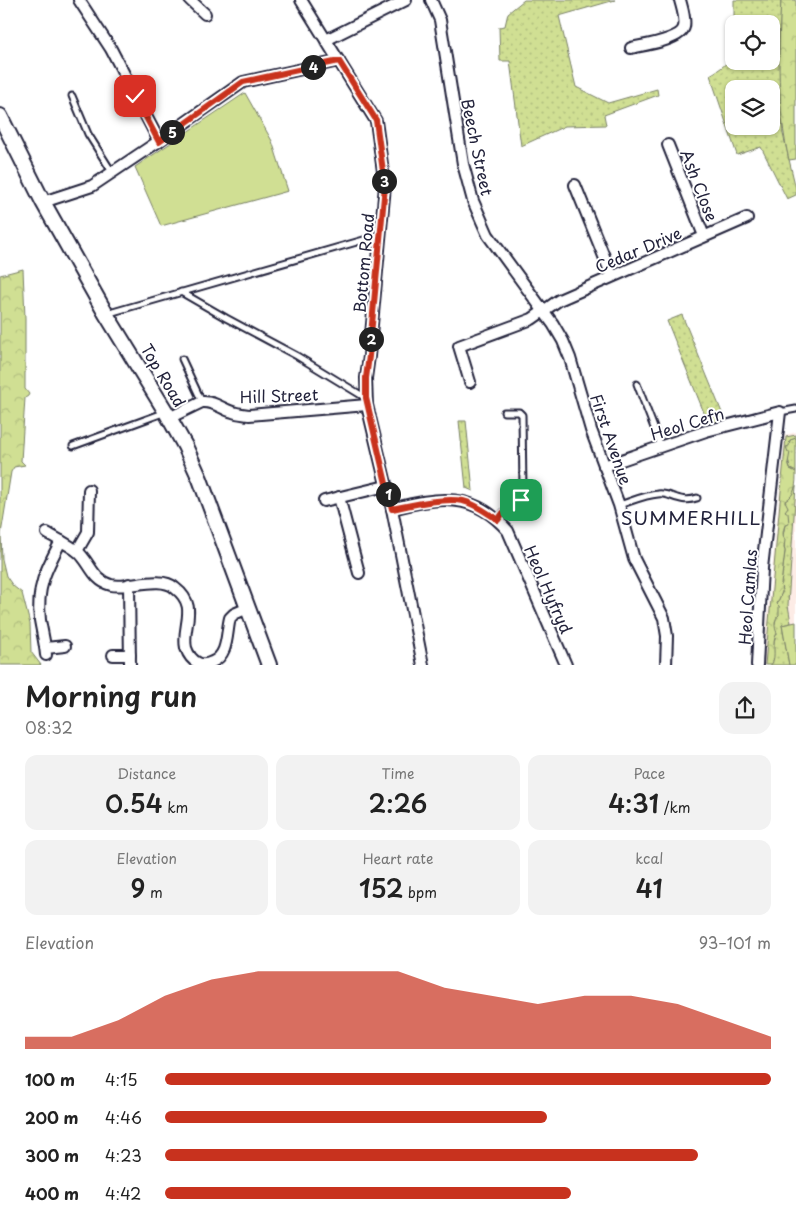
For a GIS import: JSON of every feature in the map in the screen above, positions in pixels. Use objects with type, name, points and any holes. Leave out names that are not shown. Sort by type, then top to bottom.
[{"type":"street","points":[[79,0],[111,50],[159,142]]},
{"type":"street","points":[[190,0],[205,14]]},
{"type":"street","name":"Bottom Road","points":[[301,0],[376,120],[385,186],[366,378],[366,401],[392,509],[423,665]]},
{"type":"street","points":[[326,40],[406,0]]},
{"type":"street","name":"Beech Street","points":[[432,0],[440,20],[463,164],[473,201],[488,235],[543,311]]},
{"type":"street","points":[[631,48],[679,35],[684,28],[685,22],[680,0]]},
{"type":"street","points":[[43,202],[92,186],[159,142],[243,82],[339,61]]},
{"type":"street","name":"Top Road","points":[[0,116],[43,202],[106,314],[185,446],[200,479],[269,665]]},
{"type":"street","name":"Ash Close","points":[[668,145],[704,236]]},
{"type":"street","points":[[575,185],[612,276]]},
{"type":"street","name":"Cedar Drive","points":[[470,382],[459,346],[532,319],[559,300],[747,218]]},
{"type":"street","name":"First Avenue","points":[[543,311],[563,341],[570,358],[591,430],[619,505],[634,559],[664,618],[667,636],[666,665]]},
{"type":"street","name":"Hill Street","points":[[202,402],[215,403],[232,412],[249,415],[366,401]]},
{"type":"street","points":[[168,415],[202,402]]},
{"type":"street","name":"Heol Cefn","points":[[604,466],[706,431],[780,412]]},
{"type":"street","name":"Heol Camlas","points":[[757,665],[762,568],[780,412]]},
{"type":"street","points":[[324,501],[386,486]]},
{"type":"street","points":[[77,551],[88,532],[88,490]]},
{"type":"street","points":[[339,497],[359,573]]},
{"type":"street","name":"Heol Hyfryd","points":[[392,509],[447,500],[462,501],[476,506],[498,520],[508,531],[566,665]]},
{"type":"street","points":[[47,533],[77,551],[86,559],[91,571],[101,580],[112,585],[159,582],[174,586],[183,595],[188,606],[186,647],[189,656],[198,664],[208,664],[217,660],[223,653],[230,618],[234,614],[248,608]]},
{"type":"street","points":[[61,541],[42,580],[39,596],[40,621],[46,652],[65,646]]},
{"type":"street","points":[[113,655],[130,660],[130,584]]},
{"type":"lane","points":[[72,96],[88,134],[113,173]]},
{"type":"lane","points":[[106,314],[381,235]]},
{"type":"lane","points":[[181,292],[297,356],[366,401]]},
{"type":"lane","points":[[182,359],[202,402]]},
{"type":"lane","points":[[637,384],[662,446]]},
{"type":"lane","points":[[780,412],[796,409]]},
{"type":"lane","points":[[498,520],[503,513],[521,500],[523,490],[522,415],[519,412],[504,412]]},
{"type":"lane","points":[[72,446],[168,415]]},
{"type":"lane","points":[[619,505],[660,493],[674,498],[690,500],[697,498]]},
{"type":"shaded area","points":[[796,432],[796,665],[763,665],[785,435]]},
{"type":"green space","points":[[524,0],[615,0],[559,16],[576,87],[608,103],[657,89],[658,95],[604,115],[606,125],[565,126],[521,146],[510,61],[500,61],[499,27],[505,26],[508,13]]},
{"type":"green space","points":[[734,0],[781,0],[780,25],[780,15],[734,15]]},
{"type":"green space","points":[[781,0],[796,0],[796,159],[789,160],[780,100]]},
{"type":"green space","points":[[725,65],[725,70],[780,70],[783,134],[796,195],[787,199],[761,147],[737,155],[730,135],[780,135],[780,80],[725,80],[725,119],[710,75]]},
{"type":"green space","points":[[245,93],[272,141],[288,191],[161,226],[135,167]]},
{"type":"green space","points":[[23,269],[25,389],[29,394],[25,398],[21,461],[25,465],[14,467],[11,472],[1,534],[2,559],[6,576],[13,586],[22,593],[30,624],[31,652],[41,665],[0,665],[0,275]]},
{"type":"green space","points":[[682,315],[725,420],[709,425],[667,321]]},
{"type":"green space","points":[[459,421],[466,421],[473,491],[466,488]]},
{"type":"green space","points":[[796,435],[796,438],[790,440],[789,446],[786,447],[788,452],[790,452],[788,463],[790,469],[796,472],[796,481],[795,489],[789,499],[785,501],[788,507],[785,511],[788,513],[789,524],[785,525],[783,533],[785,551],[781,584],[782,592],[777,604],[779,606],[779,615],[775,623],[777,633],[774,642],[774,657],[771,665],[765,665],[786,437]]},
{"type":"green space","points":[[796,438],[796,472],[790,469],[786,447],[790,440]]},
{"type":"green space","points":[[796,486],[788,605],[791,623],[782,625],[789,665],[771,665],[777,633],[774,628],[779,606],[777,604],[782,592],[781,584],[785,552],[783,536],[785,501]]},
{"type":"green space","points":[[796,622],[796,665],[789,665],[782,625]]},
{"type":"district","name":"SUMMERHILL","points":[[691,517]]},
{"type":"route","points":[[135,96],[159,142],[243,82],[339,61],[376,120],[385,186],[366,378],[366,398],[392,509],[447,500],[462,501],[476,506],[498,520],[503,513],[521,500]]}]
